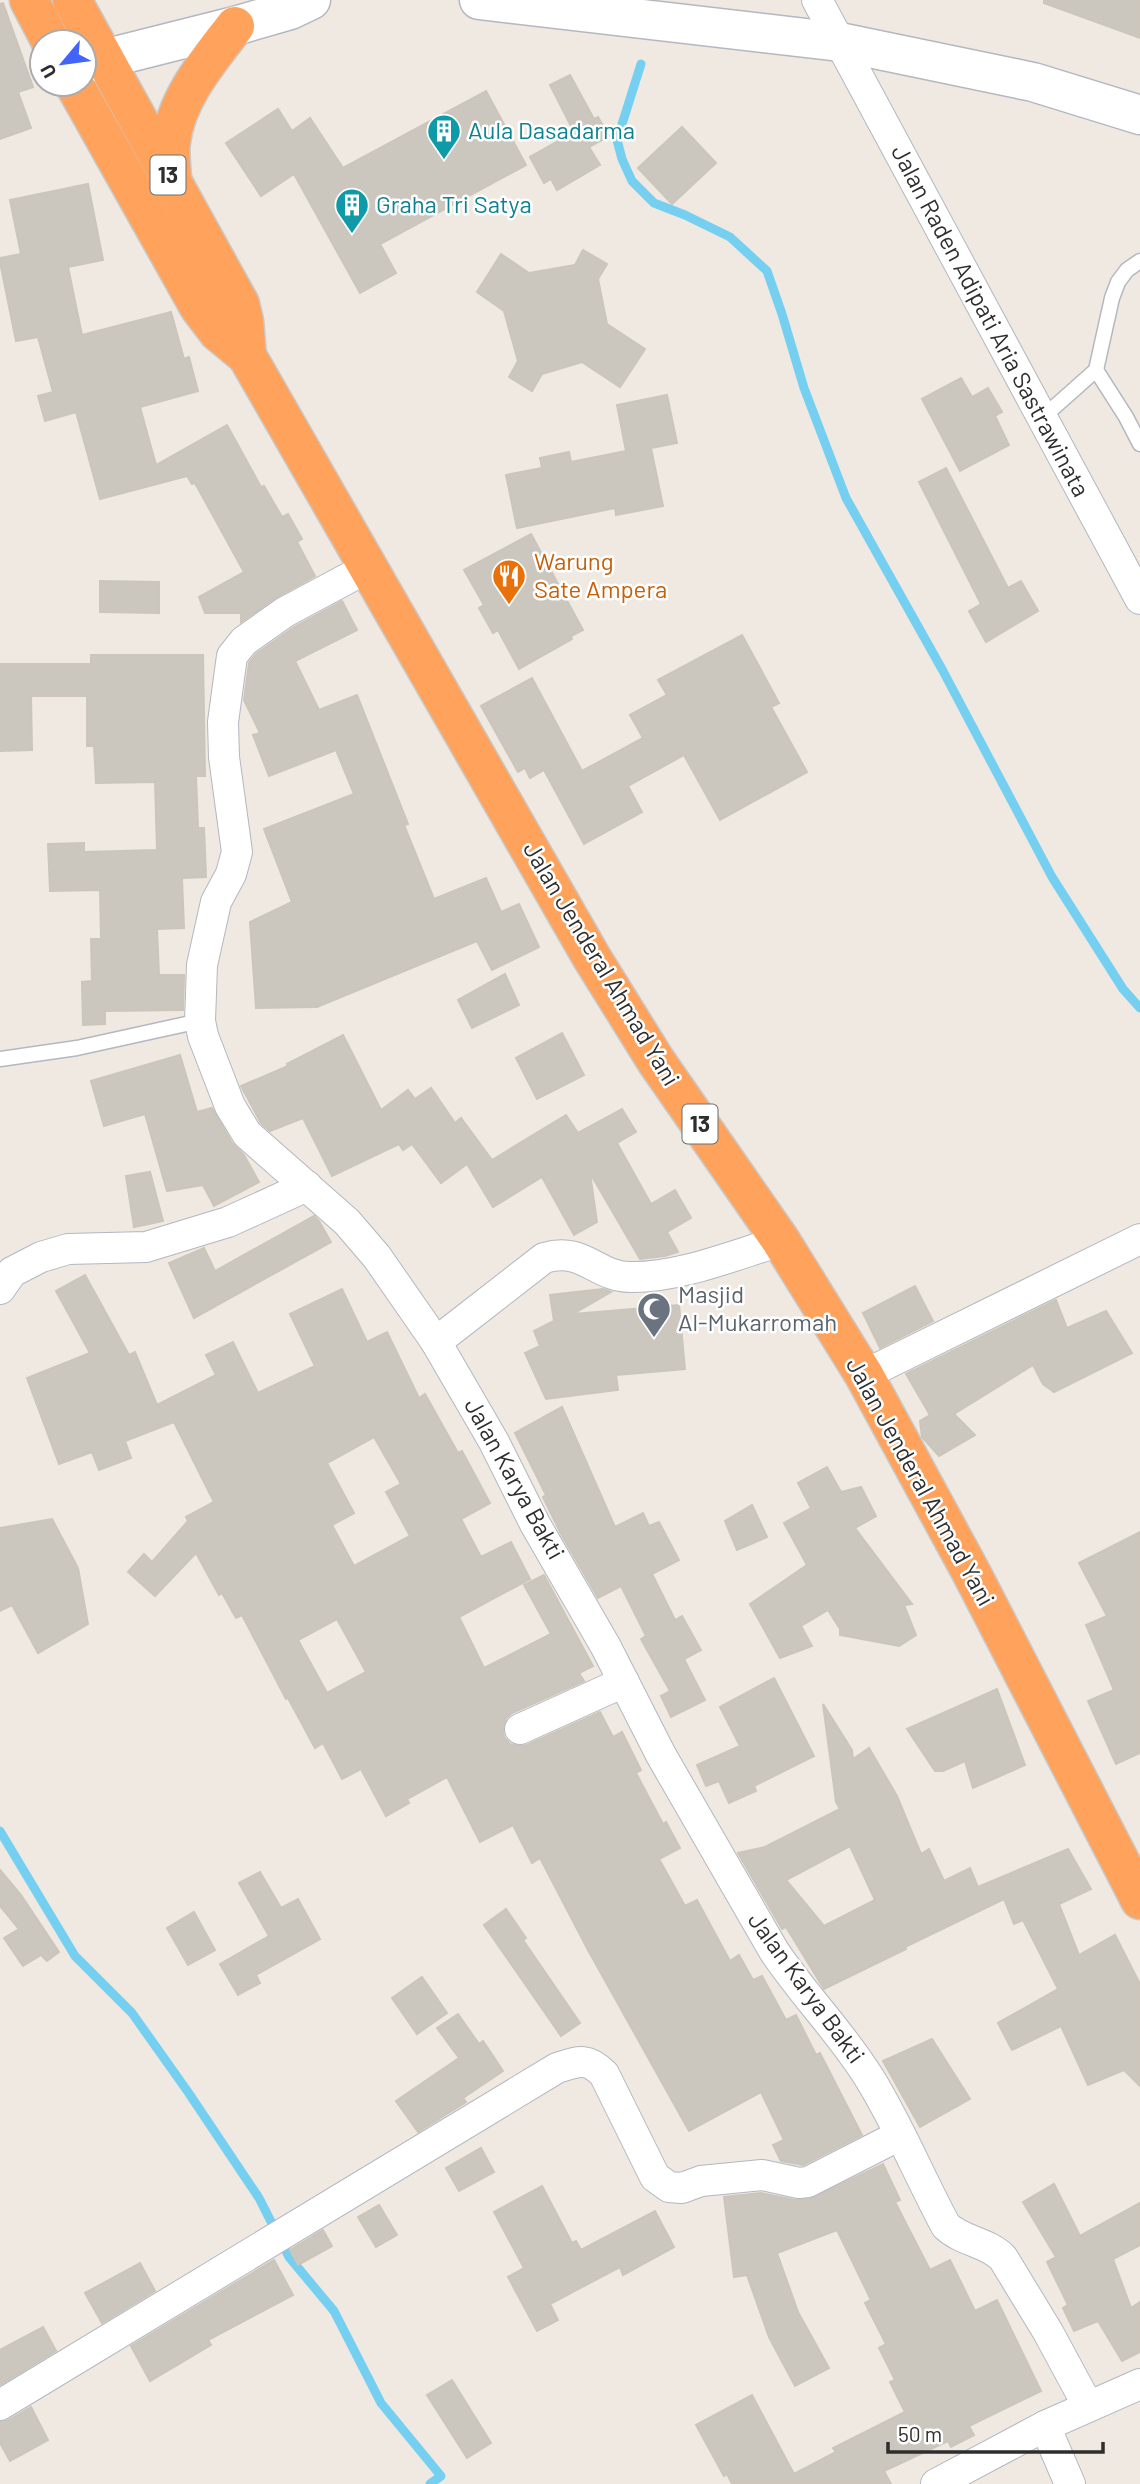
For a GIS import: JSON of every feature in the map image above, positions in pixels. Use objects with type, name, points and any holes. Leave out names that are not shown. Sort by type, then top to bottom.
[{"type":"highway","points":[[30,0],[44,28]]},
{"type":"highway","name":"Jalan Jenderal Ahmad Yani","points":[[72,0],[82,28]]},
{"type":"highway","points":[[173,184],[170,142],[178,116],[190,89],[235,26]]},
{"type":"highway","name":"Jalan Jenderal Ahmad Yani","points":[[98,69],[173,184],[240,304],[247,356]]},
{"type":"highway","name":"Jalan Jenderal Ahmad Yani","points":[[82,98],[199,307],[218,332],[247,356],[592,958],[656,1061],[781,1241],[864,1375],[972,1574],[1140,1900]]},
{"type":"main road","points":[[98,60],[235,26],[290,10],[311,0]]},
{"type":"main road","points":[[479,0],[840,42],[1033,82],[1140,115]]},
{"type":"street","name":"Jalan Raden Adipati Aria Sastrawinata","points":[[817,0],[1140,600]]},
{"type":"street","name":"Jalan Karya Bakti","points":[[369,567],[305,601],[262,628],[237,647],[232,656],[223,722],[224,757],[237,852],[231,874],[216,902],[202,965],[200,1021],[212,1064],[237,1120],[266,1153],[347,1222],[377,1256],[436,1342],[494,1442],[535,1524],[624,1682],[674,1779],[774,1951],[842,2036],[872,2081],[946,2226],[957,2235],[992,2249],[1007,2263],[1088,2406]]},
{"type":"street","points":[[0,1289],[12,1272],[41,1256],[68,1249],[146,1247],[228,1222],[307,1186]]},
{"type":"street","points":[[864,1375],[1140,1239]]},
{"type":"street","points":[[436,1342],[544,1258],[559,1254],[579,1257],[627,1277],[662,1275],[781,1241]]},
{"type":"street","points":[[520,1729],[624,1682]]},
{"type":"street","points":[[0,2405],[556,2068],[579,2061],[593,2063],[604,2074],[655,2177],[669,2187],[682,2188],[701,2181],[762,2175],[799,2183],[808,2182],[900,2135]]},
{"type":"street","points":[[936,2484],[1045,2426],[1140,2384]]},
{"type":"street","points":[[1045,2426],[1070,2484]]},
{"type":"lane","points":[[1042,418],[1096,370],[1118,282],[1127,270],[1140,261]]},
{"type":"lane","points":[[1096,370],[1140,444]]},
{"type":"lane","points":[[0,1059],[77,1048],[200,1021]]},
{"type":"building","points":[[1044,0],[1140,0],[1140,38],[1044,3]]},
{"type":"building","points":[[3,3],[28,73],[28,89],[18,92],[31,128],[0,139],[0,4]]},
{"type":"building","points":[[570,75],[594,119],[598,117],[609,136],[589,147],[600,165],[557,190],[551,179],[544,183],[530,157],[574,132],[550,85]]},
{"type":"building","points":[[486,91],[526,165],[380,244],[396,273],[360,293],[294,174],[261,196],[226,143],[278,109],[292,131],[310,118],[343,168]]},
{"type":"building","points":[[682,127],[716,163],[672,204],[638,168]]},
{"type":"building","points":[[88,184],[103,260],[68,267],[82,335],[171,312],[184,359],[189,357],[198,391],[140,407],[156,465],[227,425],[261,487],[264,486],[282,517],[288,514],[302,539],[297,542],[315,576],[277,597],[241,622],[241,613],[205,613],[199,597],[244,572],[195,483],[192,484],[187,476],[100,499],[76,412],[45,421],[38,396],[53,392],[38,337],[16,341],[0,262],[0,258],[21,254],[10,200]]},
{"type":"building","points":[[583,250],[607,264],[598,279],[607,324],[645,349],[620,387],[582,362],[542,374],[532,391],[509,377],[518,361],[504,311],[477,292],[501,254],[529,273],[575,265]]},
{"type":"building","points":[[961,378],[972,397],[988,388],[1002,412],[995,416],[1009,445],[960,471],[922,399]]},
{"type":"building","points":[[667,395],[677,443],[651,448],[663,506],[616,515],[615,508],[517,528],[506,475],[542,468],[540,458],[569,452],[571,462],[626,451],[617,405]]},
{"type":"building","points":[[946,468],[1008,588],[1021,581],[1038,611],[986,642],[969,611],[981,604],[919,482]]},
{"type":"building","points":[[531,534],[583,630],[519,669],[498,630],[493,633],[479,608],[484,605],[464,570]]},
{"type":"building","points":[[100,581],[159,582],[159,613],[100,612]]},
{"type":"building","points":[[342,601],[357,630],[295,661],[319,710],[357,695],[408,824],[404,825],[434,899],[486,878],[501,912],[519,904],[539,947],[492,970],[477,941],[317,1007],[256,1008],[250,922],[292,902],[264,829],[354,794],[336,750],[269,776],[253,735],[260,733],[244,700],[249,663],[256,654],[294,627]]},
{"type":"building","points":[[742,635],[779,703],[771,707],[807,772],[720,820],[684,755],[628,786],[642,812],[584,844],[544,770],[530,778],[525,768],[518,772],[481,706],[532,678],[582,771],[643,738],[630,715],[667,695],[658,680]]},
{"type":"building","points":[[91,655],[203,655],[205,776],[196,776],[198,828],[204,828],[206,877],[182,878],[184,928],[157,929],[159,975],[184,975],[183,1010],[105,1011],[105,1024],[83,1025],[82,982],[92,981],[91,939],[101,939],[100,890],[50,891],[48,844],[84,843],[84,852],[157,850],[155,782],[96,783],[94,746],[87,746],[87,696],[31,696],[32,750],[0,751],[0,664],[91,664]]},
{"type":"building","points":[[505,974],[519,1005],[472,1028],[458,1000]]},
{"type":"building","points":[[562,1033],[584,1075],[537,1099],[516,1058]]},
{"type":"building","points":[[343,1035],[381,1110],[408,1090],[415,1099],[431,1088],[455,1123],[461,1118],[492,1160],[566,1115],[578,1133],[622,1109],[636,1132],[617,1143],[651,1204],[675,1190],[691,1218],[667,1232],[678,1252],[640,1259],[590,1173],[597,1222],[574,1235],[542,1177],[493,1207],[467,1164],[441,1183],[412,1144],[403,1150],[399,1144],[332,1176],[303,1118],[270,1131],[261,1123],[241,1086],[288,1066],[287,1064]]},
{"type":"building","points":[[180,1055],[197,1112],[212,1108],[259,1182],[214,1206],[203,1185],[167,1191],[145,1114],[104,1126],[91,1081]]},
{"type":"building","points":[[150,1172],[163,1221],[134,1227],[126,1176]]},
{"type":"building","points":[[314,1216],[331,1242],[194,1318],[169,1263],[204,1248],[215,1271]]},
{"type":"building","points":[[85,1275],[129,1355],[135,1352],[157,1405],[216,1375],[206,1355],[233,1342],[258,1393],[315,1366],[290,1314],[342,1289],[367,1342],[387,1332],[419,1398],[425,1394],[458,1453],[462,1451],[490,1503],[461,1519],[481,1557],[511,1542],[530,1579],[459,1617],[484,1668],[551,1634],[524,1585],[544,1575],[593,1666],[579,1673],[584,1681],[512,1713],[506,1718],[503,1727],[504,1737],[510,1744],[527,1745],[600,1712],[613,1737],[622,1732],[641,1770],[636,1773],[663,1824],[666,1822],[680,1848],[659,1859],[685,1906],[697,1900],[730,1961],[739,1955],[753,1980],[762,1976],[786,2020],[796,2015],[816,2055],[820,2053],[862,2135],[803,2165],[781,2161],[773,2145],[784,2140],[761,2092],[689,2131],[540,1858],[532,1863],[513,1825],[480,1842],[447,1777],[407,1799],[409,1803],[386,1816],[361,1769],[342,1779],[323,1743],[315,1748],[242,1615],[236,1618],[222,1593],[219,1595],[196,1553],[155,1596],[128,1572],[144,1554],[152,1562],[188,1521],[186,1517],[214,1502],[174,1422],[125,1441],[131,1458],[99,1470],[92,1452],[59,1464],[27,1378],[90,1353],[56,1291]],"holes":[[[374,1437],[401,1484],[386,1492],[410,1536],[354,1566],[332,1525],[354,1513],[327,1463]],[[337,1619],[366,1672],[327,1693],[298,1640]]]},
{"type":"building","points":[[915,1286],[933,1321],[880,1348],[863,1313]]},
{"type":"building","points":[[603,1289],[611,1292],[573,1314],[679,1305],[685,1369],[616,1375],[618,1390],[546,1399],[525,1353],[540,1346],[534,1331],[554,1321],[550,1295]]},
{"type":"building","points":[[1056,1300],[1067,1328],[1106,1311],[1132,1353],[1054,1392],[1043,1384],[1033,1365],[954,1414],[975,1435],[939,1456],[922,1437],[920,1421],[930,1415],[906,1374]]},
{"type":"building","points":[[562,1407],[615,1527],[643,1513],[649,1526],[659,1522],[679,1560],[652,1574],[675,1620],[682,1616],[701,1650],[684,1659],[705,1700],[671,1717],[661,1696],[670,1691],[641,1639],[646,1636],[621,1586],[598,1598],[561,1534],[543,1497],[546,1495],[515,1433]]},
{"type":"building","points":[[827,1467],[841,1492],[861,1487],[876,1516],[855,1528],[912,1604],[904,1605],[916,1635],[899,1646],[840,1635],[840,1629],[828,1610],[801,1626],[812,1646],[780,1658],[750,1604],[807,1565],[784,1523],[811,1508],[798,1483]]},
{"type":"building","points":[[752,1505],[767,1537],[737,1550],[725,1521]]},
{"type":"building","points":[[52,1519],[78,1568],[88,1624],[38,1653],[12,1605],[0,1611],[0,1528]]},
{"type":"building","points":[[1140,1532],[1140,1753],[1116,1764],[1088,1701],[1114,1690],[1086,1625],[1107,1616],[1079,1563]]},
{"type":"building","points":[[774,1678],[814,1756],[754,1786],[756,1791],[729,1803],[719,1781],[706,1786],[697,1765],[740,1746],[720,1707]]},
{"type":"building","points":[[997,1689],[1025,1765],[973,1788],[965,1761],[943,1771],[935,1771],[907,1729]]},
{"type":"building","points":[[823,1704],[852,1750],[853,1759],[869,1748],[897,1796],[921,1854],[929,1849],[944,1881],[970,1868],[978,1887],[1068,1849],[1091,1889],[1059,1904],[1079,1955],[1115,1935],[1140,1984],[1140,2086],[1124,2070],[1088,2085],[1061,2026],[1012,2050],[998,2023],[1058,1989],[1023,1920],[1014,1924],[1004,1899],[824,1989],[786,1927],[782,1929],[738,1853],[765,1847],[840,1809],[836,1802]],"holes":[[[850,1846],[875,1900],[824,1926],[786,1880]]]},
{"type":"building","points":[[0,1870],[21,1895],[59,1952],[47,1961],[41,1955],[23,1966],[4,1938],[19,1929],[0,1906]]},
{"type":"building","points":[[260,1872],[281,1908],[298,1899],[320,1939],[256,1975],[260,1983],[238,1995],[220,1964],[269,1936],[239,1883]]},
{"type":"building","points":[[506,1909],[526,1938],[523,1940],[580,2023],[561,2036],[484,1925]]},
{"type":"building","points":[[194,1912],[215,1950],[188,1965],[167,1928]]},
{"type":"building","points":[[422,1977],[447,2013],[417,2034],[392,1998]]},
{"type":"building","points":[[458,2014],[479,2044],[483,2041],[503,2071],[463,2098],[466,2102],[418,2132],[396,2101],[459,2058],[437,2028]]},
{"type":"building","points":[[932,2039],[970,2099],[920,2127],[883,2061]]},
{"type":"building","points":[[481,2148],[494,2172],[459,2191],[446,2168]]},
{"type":"building","points":[[883,2164],[900,2200],[895,2202],[930,2270],[950,2260],[975,2311],[997,2300],[1041,2391],[969,2426],[974,2435],[951,2447],[948,2441],[884,2471],[891,2484],[732,2484],[727,2474],[724,2476],[696,2425],[752,2395],[794,2474],[836,2452],[833,2448],[905,2412],[890,2382],[895,2380],[879,2348],[886,2344],[865,2303],[871,2300],[837,2230],[777,2253],[798,2312],[829,2368],[795,2386],[769,2337],[747,2275],[734,2277],[724,2197],[761,2193],[795,2200],[810,2199]]},
{"type":"building","points":[[1054,2184],[1080,2236],[1140,2203],[1140,2245],[1113,2259],[1131,2308],[1140,2302],[1140,2352],[1122,2361],[1098,2321],[1074,2331],[1063,2308],[1068,2305],[1047,2262],[1056,2257],[1023,2202]]},
{"type":"building","points":[[542,2186],[572,2243],[576,2241],[581,2250],[655,2211],[674,2247],[623,2275],[620,2267],[550,2304],[558,2320],[537,2331],[508,2277],[524,2268],[494,2212]]},
{"type":"building","points":[[379,2205],[397,2235],[376,2247],[358,2217]]},
{"type":"building","points":[[323,2230],[332,2246],[298,2265],[290,2250]]},
{"type":"building","points":[[274,2260],[293,2295],[208,2340],[211,2345],[150,2381],[131,2346]]},
{"type":"building","points":[[140,2263],[155,2291],[102,2323],[85,2293]]},
{"type":"building","points":[[43,2327],[56,2351],[0,2385],[0,2350]]},
{"type":"building","points":[[452,2380],[491,2443],[467,2458],[427,2395]]},
{"type":"building","points":[[31,2407],[48,2440],[10,2461],[0,2443],[0,2422],[9,2420]]},
{"type":"waterway","points":[[641,64],[617,140],[632,181],[654,203],[730,237],[767,271],[804,388],[846,498],[943,671],[1052,877],[1123,989],[1140,1008]]},
{"type":"waterway","points":[[0,1831],[75,1956],[132,2013],[259,2198],[289,2257],[334,2311],[381,2403],[441,2476],[430,2484]]},
{"type":"place","name":"Aula Dasadarma","points":[[444,161]]},
{"type":"place","name":"Graha Tri Satya","points":[[352,235]]},
{"type":"place","name":"Warung Sate Ampera","points":[[509,606]]},
{"type":"place","name":"Masjid Al-Mukarromah","points":[[654,1339]]}]
